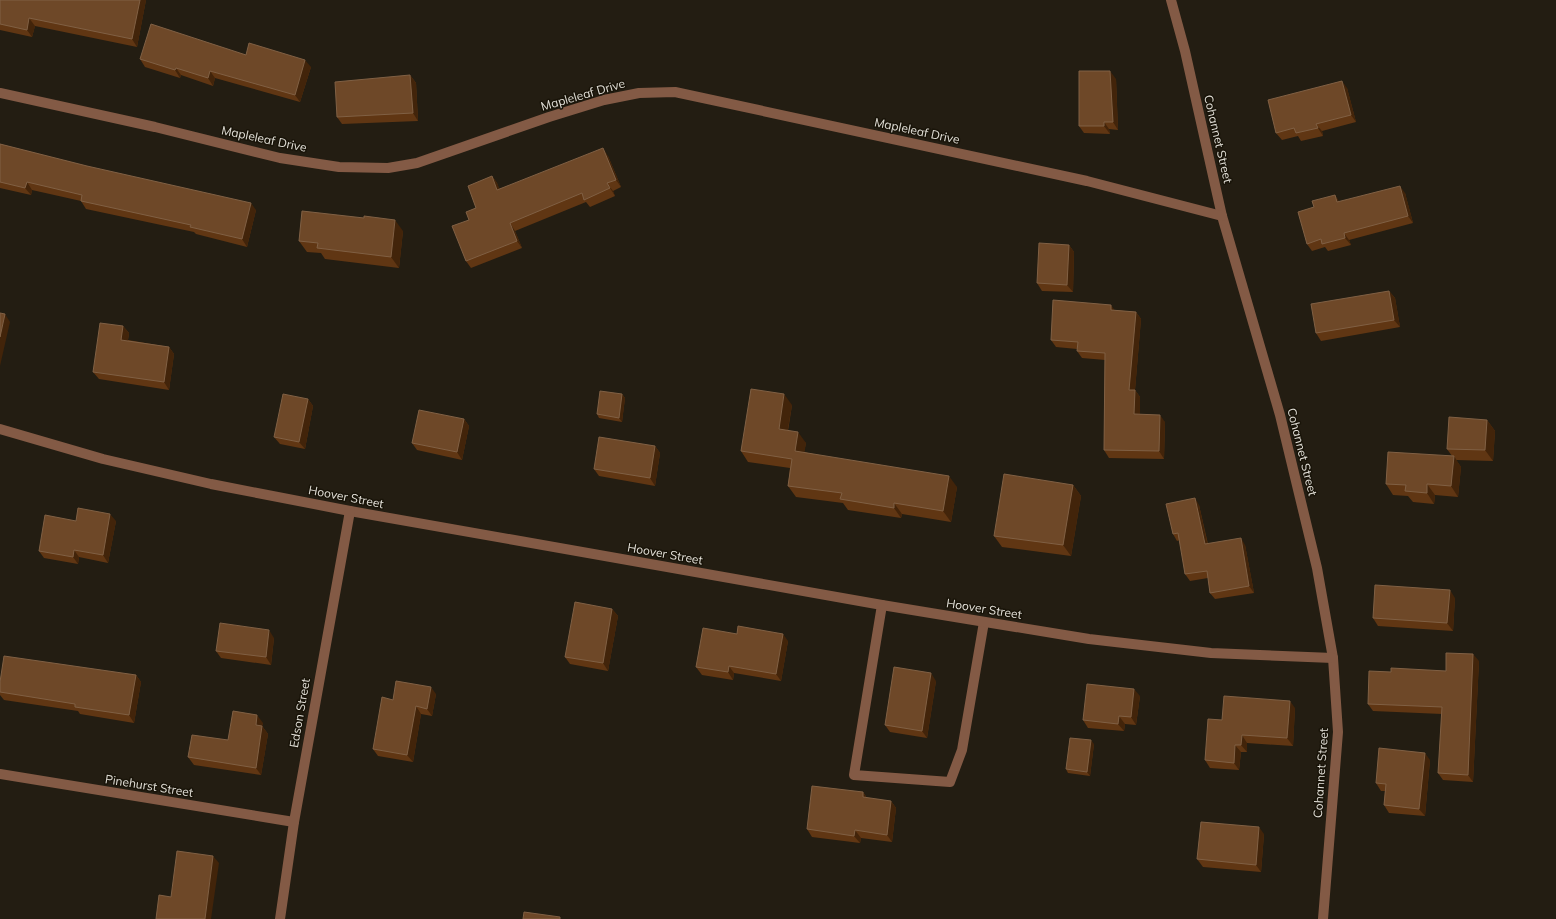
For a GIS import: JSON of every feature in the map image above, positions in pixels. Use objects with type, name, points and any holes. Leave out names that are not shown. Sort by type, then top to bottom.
[{"type":"street","name":"Cohannet Street","points":[[1171,0],[1185,51],[1222,216],[1282,423],[1317,568],[1332,658],[1338,732],[1323,919]]},
{"type":"street","name":"Mapleleaf Drive","points":[[0,93],[155,127],[280,158],[339,167],[388,168],[417,163],[549,117],[604,100],[639,93],[675,92],[1086,182],[1222,216]]},
{"type":"street","name":"Hoover Street","points":[[0,430],[164,474],[350,511],[882,605],[1089,639],[1211,653],[1332,658]]},
{"type":"street","name":"Edson Street","points":[[280,919],[294,822],[350,511]]},
{"type":"street","points":[[882,605],[854,775],[950,782],[962,750],[984,622]]},
{"type":"street","name":"Pinehurst Street","points":[[0,774],[294,822]]},
{"type":"building","points":[[0,0],[140,0],[132,39],[29,18],[27,30],[0,24]]},
{"type":"building","points":[[151,24],[246,55],[249,43],[305,60],[295,95],[210,71],[208,78],[140,59]]},
{"type":"building","points":[[1079,71],[1110,71],[1113,122],[1104,122],[1104,126],[1079,126]]},
{"type":"building","points":[[410,75],[413,113],[337,117],[335,82]]},
{"type":"building","points":[[1342,81],[1351,115],[1316,124],[1318,128],[1296,133],[1294,128],[1276,133],[1268,100]]},
{"type":"building","points":[[0,144],[87,166],[251,203],[242,239],[190,227],[191,225],[81,201],[82,195],[27,182],[25,188],[0,182]]},
{"type":"building","points":[[603,148],[616,180],[607,183],[610,188],[584,200],[582,193],[510,223],[517,241],[466,261],[452,226],[469,220],[466,212],[476,208],[468,186],[492,176],[497,190]]},
{"type":"building","points":[[1400,186],[1408,216],[1344,233],[1345,238],[1322,244],[1321,239],[1307,244],[1298,212],[1314,207],[1312,201],[1335,195],[1337,202]]},
{"type":"building","points":[[302,211],[395,220],[391,257],[317,248],[318,243],[299,241]]},
{"type":"building","points":[[1039,243],[1069,245],[1067,285],[1037,283]]},
{"type":"building","points":[[1389,291],[1394,320],[1316,333],[1311,304]]},
{"type":"building","points":[[1053,300],[1111,305],[1111,310],[1136,312],[1129,390],[1135,390],[1134,414],[1160,415],[1159,451],[1104,450],[1105,353],[1077,351],[1078,342],[1051,340]]},
{"type":"building","points":[[0,313],[5,314],[0,337]]},
{"type":"building","points":[[100,323],[123,326],[121,340],[169,347],[164,382],[93,372]]},
{"type":"building","points":[[751,389],[784,394],[779,429],[798,432],[795,451],[949,476],[943,511],[894,503],[894,508],[840,499],[842,493],[788,486],[792,459],[741,451]]},
{"type":"building","points":[[600,391],[622,394],[619,418],[597,414]]},
{"type":"building","points":[[283,394],[308,399],[299,442],[274,437]]},
{"type":"building","points":[[419,410],[464,419],[457,452],[412,443]]},
{"type":"building","points":[[1449,417],[1487,420],[1485,450],[1447,449]]},
{"type":"building","points":[[599,437],[655,446],[650,478],[594,469]]},
{"type":"building","points":[[1388,452],[1454,456],[1451,486],[1427,484],[1427,493],[1405,491],[1406,485],[1386,484]]},
{"type":"building","points":[[1004,474],[1073,485],[1063,545],[994,536]]},
{"type":"building","points":[[1195,498],[1205,544],[1241,538],[1249,586],[1210,593],[1207,571],[1185,574],[1178,533],[1173,534],[1166,504]]},
{"type":"building","points":[[78,508],[110,514],[103,555],[74,550],[73,557],[39,551],[45,515],[76,521]]},
{"type":"building","points":[[1375,585],[1450,590],[1447,623],[1373,618]]},
{"type":"building","points":[[575,602],[612,609],[603,663],[565,657]]},
{"type":"building","points":[[220,623],[269,630],[266,657],[216,651]]},
{"type":"building","points":[[738,626],[783,634],[776,674],[729,666],[728,672],[696,667],[703,628],[737,634]]},
{"type":"building","points":[[1446,653],[1473,654],[1468,775],[1438,773],[1442,707],[1368,704],[1369,671],[1391,672],[1391,668],[1446,671]]},
{"type":"building","points":[[4,656],[136,675],[129,715],[75,707],[75,704],[0,692]]},
{"type":"building","points":[[894,667],[931,673],[922,731],[885,725]]},
{"type":"building","points":[[396,681],[431,687],[427,709],[416,706],[407,755],[373,749],[382,697],[393,700]]},
{"type":"building","points":[[1087,684],[1134,689],[1131,717],[1119,716],[1118,724],[1083,720]]},
{"type":"building","points":[[1224,696],[1290,701],[1287,738],[1242,735],[1241,745],[1235,745],[1234,763],[1205,760],[1208,719],[1222,720]]},
{"type":"building","points":[[233,711],[257,715],[256,725],[262,726],[256,768],[188,757],[192,735],[228,740]]},
{"type":"building","points":[[1070,738],[1091,740],[1087,772],[1066,769]]},
{"type":"building","points":[[1379,748],[1425,753],[1419,809],[1384,805],[1386,784],[1376,783]]},
{"type":"building","points":[[812,786],[863,792],[863,797],[891,801],[887,835],[855,830],[854,836],[807,829]]},
{"type":"building","points":[[1201,822],[1259,827],[1256,865],[1197,859]]},
{"type":"building","points":[[177,851],[213,856],[205,919],[156,919],[159,895],[171,897]]},
{"type":"building","points":[[524,912],[560,917],[560,919],[523,919]]}]
